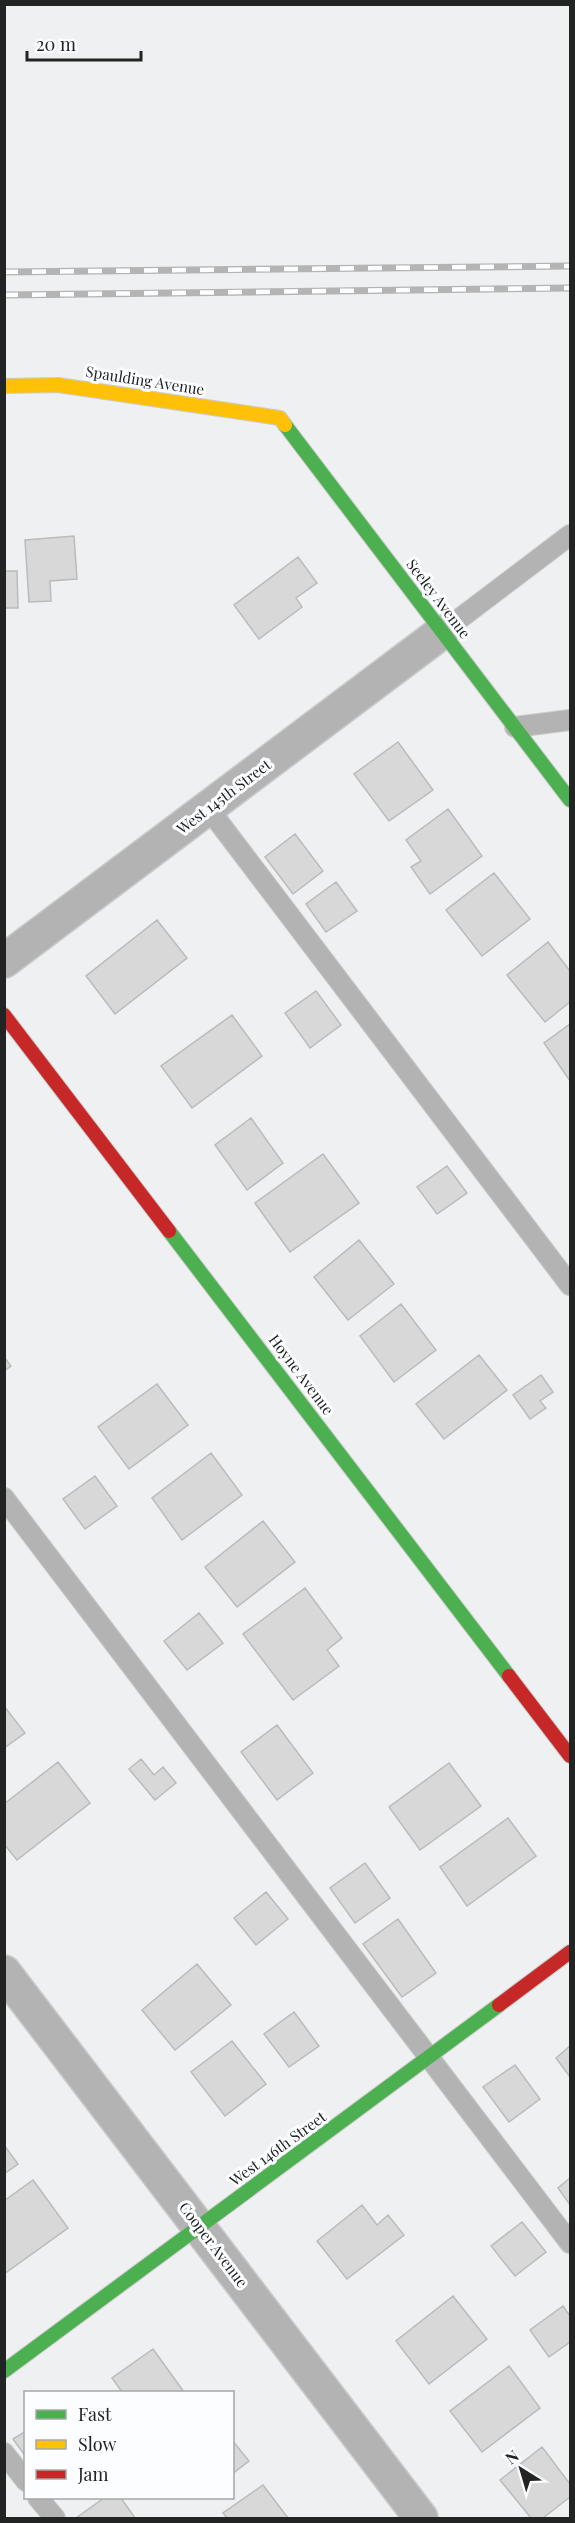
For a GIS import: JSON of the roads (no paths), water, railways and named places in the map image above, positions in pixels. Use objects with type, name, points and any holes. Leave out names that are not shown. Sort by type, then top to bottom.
[{"type":"street","name":"Spaulding Avenue","points":[[4,386],[58,385],[280,418]]},
{"type":"street","name":"Seeley Avenue","points":[[280,418],[570,800]]},
{"type":"street","name":"West 145th Street","points":[[4,961],[442,632]]},
{"type":"street","name":"Hoyne Avenue","points":[[4,1015],[570,1756]]},
{"type":"street","name":"West 146th Street","points":[[4,2371],[570,1952]]},
{"type":"street","name":"Cooper Avenue","points":[[4,1972],[421,2518]]},
{"type":"lane","points":[[442,632],[570,535]]},
{"type":"lane","points":[[515,728],[570,720]]},
{"type":"lane","points":[[208,808],[570,1285]]},
{"type":"lane","points":[[4,1498],[570,2243]]},
{"type":"lane","points":[[4,2453],[24,2478]]},
{"type":"lane","points":[[39,2499],[55,2518]]},
{"type":"railway","points":[[4,272],[570,266]]},
{"type":"railway","points":[[4,295],[570,288]]}]
